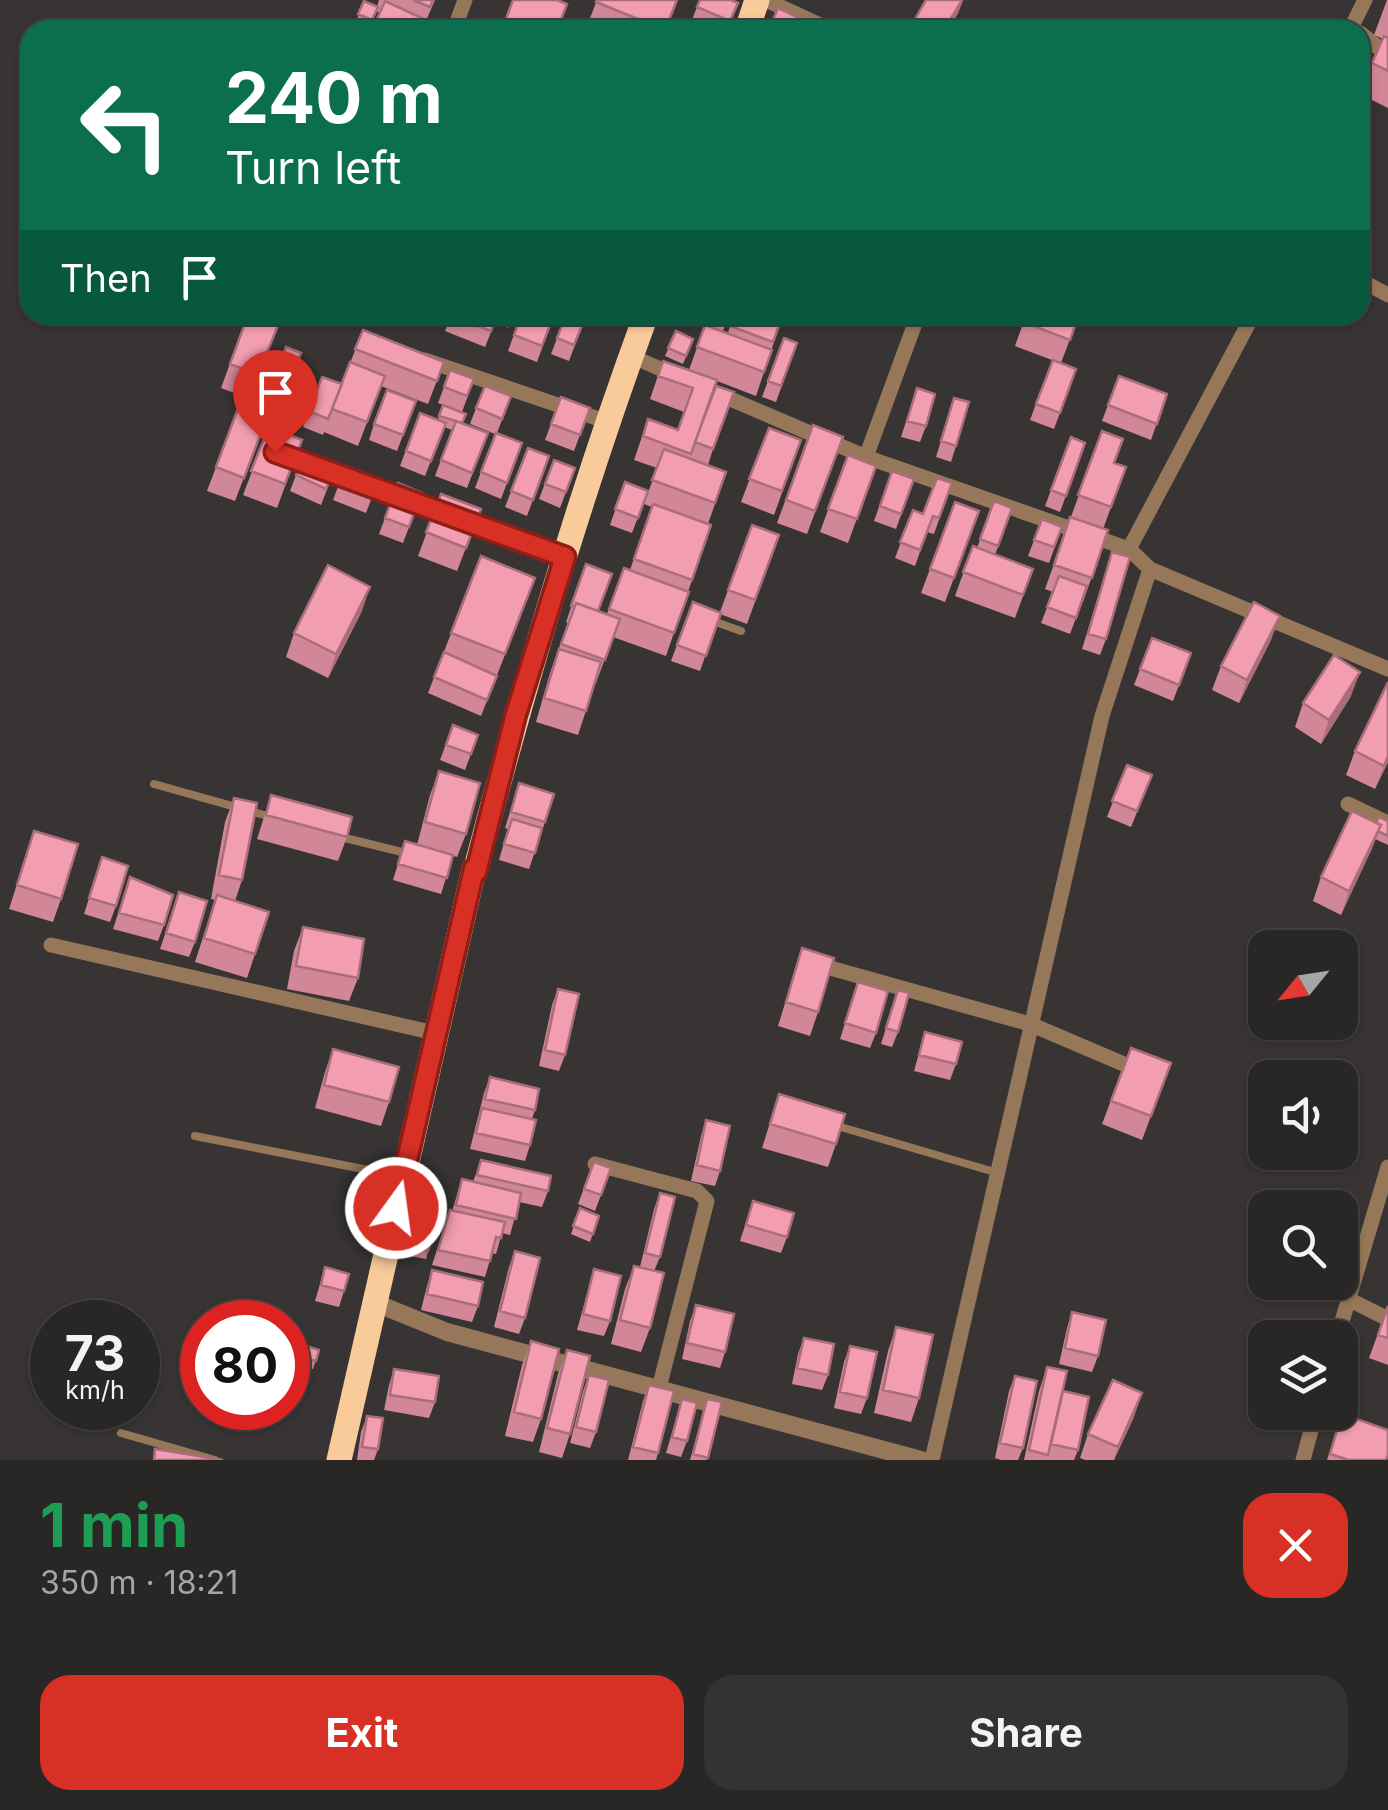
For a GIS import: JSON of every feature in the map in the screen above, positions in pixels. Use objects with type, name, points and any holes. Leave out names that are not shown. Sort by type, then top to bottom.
[{"type":"highway","points":[[340,1460],[373,1302],[439,1034],[465,867],[476,872],[516,714],[642,325]]},
{"type":"street","points":[[766,0],[809,20]]},
{"type":"street","points":[[866,458],[914,325]]},
{"type":"street","points":[[1129,549],[1248,325]]},
{"type":"street","points":[[414,356],[611,423]]},
{"type":"street","points":[[631,356],[866,458],[1129,549],[1150,569],[1388,669]]},
{"type":"street","points":[[275,452],[565,557]]},
{"type":"street","points":[[932,1460],[1102,716],[1150,569]]},
{"type":"street","points":[[1348,804],[1388,823]]},
{"type":"street","points":[[51,945],[439,1034]]},
{"type":"street","points":[[812,962],[1030,1024],[1140,1071]]},
{"type":"street","points":[[595,1164],[698,1191],[707,1201],[659,1388]]},
{"type":"street","points":[[1358,1266],[1388,1167]]},
{"type":"street","points":[[1350,1300],[1388,1319]]},
{"type":"street","points":[[373,1302],[447,1332],[921,1460]]},
{"type":"street","points":[[1304,1460],[1312,1430]]},
{"type":"lane","points":[[706,618],[741,631]]},
{"type":"lane","points":[[154,784],[278,819]]},
{"type":"lane","points":[[331,834],[420,856]]},
{"type":"lane","points":[[819,1121],[998,1173]]},
{"type":"lane","points":[[195,1136],[404,1177]]},
{"type":"lane","points":[[121,1433],[215,1460]]},
{"type":"building","points":[[413,0],[433,0],[430,7]]},
{"type":"building","points":[[513,0],[557,0],[567,4],[561,20],[506,20]]},
{"type":"building","points":[[677,0],[669,20],[640,20],[596,2]]},
{"type":"building","points":[[700,0],[738,3],[730,20],[697,7]]},
{"type":"building","points":[[926,0],[962,0],[950,20],[915,20]]},
{"type":"building","points":[[364,1],[378,7],[372,20],[358,14]]},
{"type":"building","points":[[385,1],[426,20],[379,20]]},
{"type":"building","points":[[778,8],[804,20],[773,20]]},
{"type":"building","points":[[1384,36],[1388,38],[1388,71],[1372,63]]},
{"type":"building","points":[[244,325],[278,325],[258,375],[230,364]]},
{"type":"building","points":[[518,325],[550,325],[542,346],[514,335]]},
{"type":"building","points":[[562,325],[582,325],[574,345],[557,338]]},
{"type":"building","points":[[705,325],[772,350],[764,372],[697,347]]},
{"type":"building","points":[[730,325],[779,325],[773,342]]},
{"type":"building","points":[[1031,325],[1075,325],[1070,340]]},
{"type":"building","points":[[363,330],[444,362],[437,381],[355,349]]},
{"type":"building","points":[[676,331],[693,339],[686,356],[668,348]]},
{"type":"building","points":[[784,338],[797,343],[781,386],[768,381]]},
{"type":"building","points":[[286,347],[301,353],[285,394],[271,388]]},
{"type":"building","points":[[1053,360],[1076,369],[1060,413],[1036,404]]},
{"type":"building","points":[[663,361],[717,380],[691,454],[643,436],[648,419],[678,430],[693,388],[658,376]]},
{"type":"building","points":[[350,362],[385,376],[367,422],[332,409]]},
{"type":"building","points":[[450,370],[474,379],[467,396],[444,387]]},
{"type":"building","points":[[1119,376],[1167,394],[1157,424],[1108,405]]},
{"type":"building","points":[[322,377],[342,384],[328,419],[309,411]]},
{"type":"building","points":[[485,386],[511,396],[502,419],[476,408]]},
{"type":"building","points":[[716,386],[734,392],[713,449],[695,442]]},
{"type":"building","points":[[917,388],[935,394],[926,426],[907,421]]},
{"type":"building","points":[[387,390],[416,401],[403,435],[374,424]]},
{"type":"building","points":[[561,397],[590,408],[580,435],[551,424]]},
{"type":"building","points":[[954,398],[969,402],[956,446],[941,441]]},
{"type":"building","points":[[443,405],[466,414],[462,423],[439,416]]},
{"type":"building","points":[[239,406],[267,417],[244,478],[216,467]]},
{"type":"building","points":[[420,413],[446,423],[431,461],[406,451]]},
{"type":"building","points":[[456,421],[488,433],[472,473],[441,460]]},
{"type":"building","points":[[813,425],[843,437],[815,511],[786,500]]},
{"type":"building","points":[[269,427],[302,440],[285,484],[251,471]]},
{"type":"building","points":[[769,428],[801,440],[782,491],[749,479]]},
{"type":"building","points":[[1102,431],[1123,439],[1114,463],[1126,467],[1111,507],[1078,495]]},
{"type":"building","points":[[496,433],[522,443],[507,483],[481,472]]},
{"type":"building","points":[[1071,437],[1085,443],[1066,496],[1051,490]]},
{"type":"building","points":[[528,448],[549,456],[533,500],[511,491]]},
{"type":"building","points":[[664,449],[726,472],[715,503],[652,480]]},
{"type":"building","points":[[306,453],[336,466],[326,489],[296,475]]},
{"type":"building","points":[[848,455],[876,466],[857,519],[828,509]]},
{"type":"building","points":[[554,460],[575,468],[566,492],[545,484]]},
{"type":"building","points":[[344,471],[377,484],[372,497],[339,484]]},
{"type":"building","points":[[892,471],[914,479],[901,514],[880,506]]},
{"type":"building","points":[[937,478],[952,483],[939,518],[933,516],[920,550],[900,542],[913,510],[923,514]]},
{"type":"building","points":[[625,482],[648,491],[638,518],[615,509]]},
{"type":"building","points":[[398,483],[422,493],[409,527],[385,518]]},
{"type":"building","points":[[441,494],[481,509],[466,548],[426,532]]},
{"type":"building","points":[[994,501],[1012,508],[998,546],[980,539]]},
{"type":"building","points":[[955,502],[979,511],[954,578],[930,569]]},
{"type":"building","points":[[653,504],[711,525],[692,580],[634,559]]},
{"type":"building","points":[[1070,517],[1108,530],[1092,578],[1054,565]]},
{"type":"building","points":[[1042,519],[1062,527],[1054,547],[1034,540]]},
{"type":"building","points":[[752,525],[779,535],[755,600],[728,590]]},
{"type":"building","points":[[973,546],[1033,569],[1023,595],[963,572]]},
{"type":"building","points":[[1112,552],[1130,557],[1106,639],[1088,634]]},
{"type":"building","points":[[481,556],[535,578],[505,654],[451,633]]},
{"type":"building","points":[[586,564],[612,574],[598,611],[576,603],[571,606]]},
{"type":"building","points":[[328,565],[370,587],[336,654],[294,633]]},
{"type":"building","points":[[624,568],[689,592],[674,633],[609,609]]},
{"type":"building","points":[[1059,576],[1087,586],[1076,618],[1047,607]]},
{"type":"building","points":[[693,602],[721,613],[706,656],[677,645]]},
{"type":"building","points":[[1254,602],[1280,616],[1247,680],[1221,666]]},
{"type":"building","points":[[576,603],[620,619],[605,660],[561,644]]},
{"type":"building","points":[[1152,638],[1191,653],[1179,685],[1140,669]]},
{"type":"building","points":[[559,649],[601,662],[586,711],[544,698]]},
{"type":"building","points":[[444,652],[497,676],[487,700],[434,677]]},
{"type":"building","points":[[1334,655],[1360,672],[1329,720],[1303,703]]},
{"type":"building","points":[[1388,682],[1388,756],[1384,766],[1355,751]]},
{"type":"building","points":[[453,725],[478,735],[471,754],[446,745]]},
{"type":"building","points":[[1127,765],[1152,775],[1137,811],[1112,801]]},
{"type":"building","points":[[439,771],[480,783],[466,834],[425,822]]},
{"type":"building","points":[[519,783],[554,794],[545,822],[511,812]]},
{"type":"building","points":[[271,795],[352,817],[347,837],[266,815]]},
{"type":"building","points":[[234,798],[257,803],[242,880],[219,875]]},
{"type":"building","points":[[1352,811],[1381,825],[1349,891],[1321,877]]},
{"type":"building","points":[[1379,817],[1388,821],[1388,836],[1378,831]]},
{"type":"building","points":[[512,819],[542,828],[535,853],[504,844]]},
{"type":"building","points":[[34,831],[78,844],[61,899],[17,885]]},
{"type":"building","points":[[405,841],[453,855],[447,878],[398,864]]},
{"type":"building","points":[[102,857],[128,866],[116,906],[89,898]]},
{"type":"building","points":[[130,877],[173,895],[164,925],[119,913]]},
{"type":"building","points":[[179,892],[207,901],[195,942],[166,933]]},
{"type":"building","points":[[217,895],[269,912],[255,954],[204,938]]},
{"type":"building","points":[[303,927],[364,939],[358,978],[296,966]]},
{"type":"building","points":[[802,948],[834,958],[818,1012],[786,1002]]},
{"type":"building","points":[[858,982],[888,991],[876,1033],[845,1023]]},
{"type":"building","points":[[558,989],[579,994],[565,1055],[545,1050]]},
{"type":"building","points":[[898,990],[909,993],[898,1032],[886,1028]]},
{"type":"building","points":[[925,1032],[962,1042],[956,1064],[919,1055]]},
{"type":"building","points":[[1131,1048],[1171,1063],[1151,1116],[1111,1101]]},
{"type":"building","points":[[333,1049],[399,1067],[389,1102],[324,1085]]},
{"type":"building","points":[[490,1077],[539,1089],[535,1110],[485,1099]]},
{"type":"building","points":[[779,1094],[845,1114],[836,1144],[770,1124]]},
{"type":"building","points":[[482,1108],[536,1120],[530,1145],[476,1133]]},
{"type":"building","points":[[706,1120],[730,1126],[720,1171],[697,1165]]},
{"type":"building","points":[[481,1160],[551,1176],[548,1191],[477,1175]]},
{"type":"building","points":[[594,1162],[611,1168],[601,1195],[584,1189]]},
{"type":"building","points":[[362,1173],[379,1177],[376,1191],[359,1186]]},
{"type":"building","points":[[462,1179],[521,1193],[516,1219],[456,1205]]},
{"type":"building","points":[[660,1193],[675,1197],[660,1257],[645,1253]]},
{"type":"building","points":[[753,1201],[794,1213],[787,1237],[746,1225]]},
{"type":"building","points":[[580,1208],[599,1216],[593,1234],[573,1226]]},
{"type":"building","points":[[450,1210],[505,1222],[501,1238],[496,1237],[490,1261],[438,1250]]},
{"type":"building","points":[[416,1237],[431,1240],[428,1251],[413,1248]]},
{"type":"building","points":[[515,1251],[540,1258],[525,1318],[500,1311]]},
{"type":"building","points":[[634,1266],[664,1273],[650,1328],[620,1320]]},
{"type":"building","points":[[325,1267],[349,1274],[344,1291],[321,1285]]},
{"type":"building","points":[[594,1269],[621,1276],[610,1321],[583,1314]]},
{"type":"building","points":[[432,1270],[483,1282],[478,1306],[427,1294]]},
{"type":"building","points":[[696,1305],[734,1314],[725,1352],[687,1343]]},
{"type":"building","points":[[1388,1306],[1388,1338],[1378,1335]]},
{"type":"building","points":[[1072,1312],[1106,1320],[1098,1356],[1065,1348]]},
{"type":"building","points":[[896,1327],[933,1335],[919,1398],[883,1390]]},
{"type":"building","points":[[804,1338],[834,1344],[828,1375],[797,1368]]},
{"type":"building","points":[[531,1341],[559,1349],[541,1419],[514,1412]]},
{"type":"building","points":[[850,1346],[877,1352],[867,1398],[840,1392]]},
{"type":"building","points":[[310,1347],[319,1350],[316,1361],[310,1360]]},
{"type":"building","points":[[567,1350],[590,1356],[570,1434],[547,1428]]},
{"type":"building","points":[[1047,1367],[1067,1371],[1048,1455],[1029,1450]]},
{"type":"building","points":[[394,1369],[439,1376],[435,1402],[390,1395]]},
{"type":"building","points":[[589,1375],[609,1380],[596,1432],[576,1427]]},
{"type":"building","points":[[1015,1376],[1037,1381],[1023,1448],[1000,1443]]},
{"type":"building","points":[[1113,1380],[1142,1393],[1118,1447],[1088,1434]]},
{"type":"building","points":[[649,1385],[674,1391],[658,1453],[633,1447]]},
{"type":"building","points":[[1063,1391],[1089,1397],[1078,1450],[1051,1444]]},
{"type":"building","points":[[682,1399],[697,1403],[687,1441],[672,1437]]},
{"type":"building","points":[[707,1399],[722,1402],[708,1458],[693,1454]]},
{"type":"building","points":[[367,1416],[383,1418],[378,1449],[362,1447]]},
{"type":"building","points":[[1358,1420],[1388,1430],[1386,1460],[1349,1460],[1330,1454],[1337,1430],[1358,1430]]},
{"type":"building","points":[[155,1449],[223,1460],[154,1460]]},
{"type":"route","points":[[275,452],[565,557],[516,714],[476,872],[474,869],[396,1208]]}]
